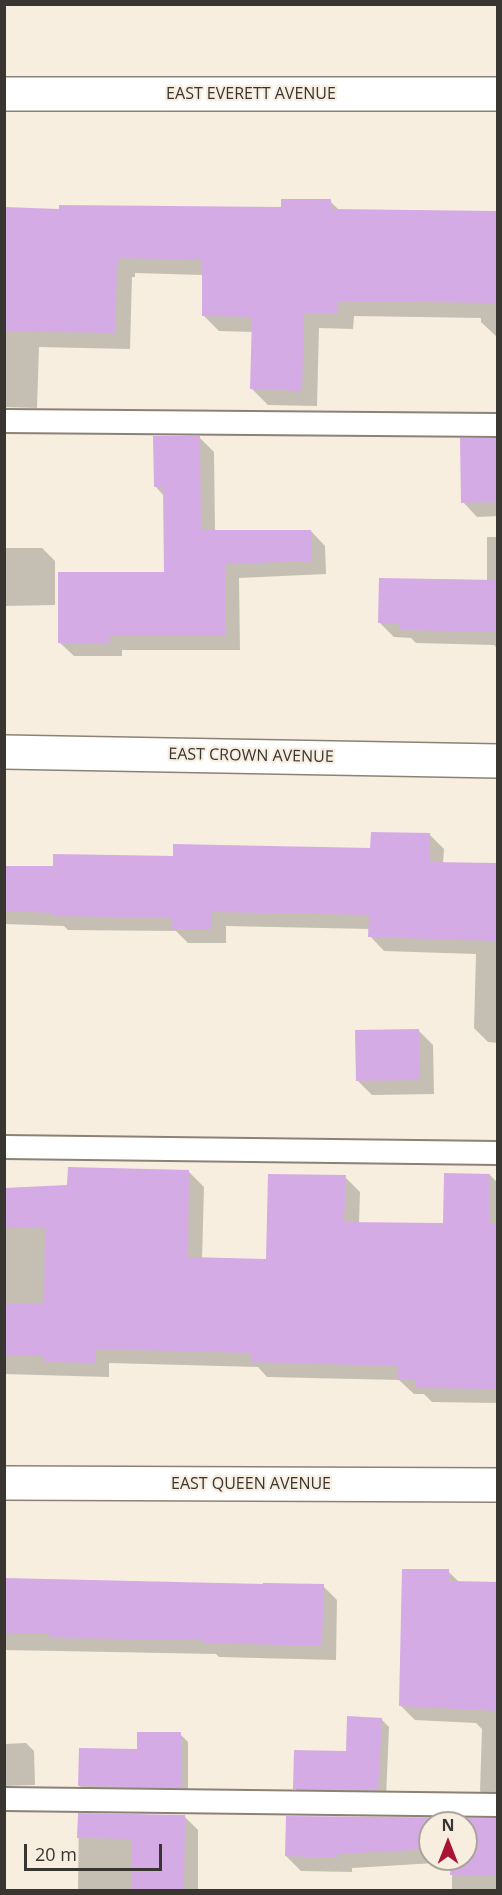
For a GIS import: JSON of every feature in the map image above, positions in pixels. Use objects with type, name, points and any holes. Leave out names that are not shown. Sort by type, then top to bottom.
[{"type":"street","name":"EAST EVERETT AVENUE","points":[[4,94],[498,94]]},
{"type":"street","name":"EAST CROWN AVENUE","points":[[4,752],[498,761]]},
{"type":"street","name":"EAST QUEEN AVENUE","points":[[4,1483],[498,1485]]},
{"type":"lane","points":[[4,421],[498,425]]},
{"type":"lane","points":[[4,1147],[498,1153]]},
{"type":"lane","points":[[4,1799],[498,1804]]},
{"type":"building","points":[[281,199],[331,199],[331,209],[498,211],[498,303],[338,301],[338,313],[304,313],[302,391],[250,389],[252,317],[202,316],[202,260],[120,258],[120,261],[117,261],[115,333],[4,331],[4,207],[59,209],[59,205],[281,207]]},
{"type":"building","points":[[153,436],[200,436],[201,530],[311,530],[312,561],[225,564],[226,636],[109,636],[109,643],[58,643],[58,572],[164,572],[163,487],[154,487]]},
{"type":"building","points":[[460,438],[498,438],[498,502],[461,503]]},
{"type":"building","points":[[379,578],[498,580],[498,632],[400,630],[400,624],[378,623]]},
{"type":"building","points":[[371,832],[430,833],[429,862],[498,863],[498,941],[368,937],[369,915],[212,912],[212,930],[172,930],[172,918],[52,916],[52,913],[4,911],[4,866],[53,866],[53,854],[173,856],[173,844],[370,848]]},
{"type":"building","points":[[419,1029],[420,1080],[356,1081],[355,1030]]},
{"type":"building","points":[[68,1167],[189,1170],[188,1257],[266,1259],[268,1174],[346,1175],[344,1222],[443,1223],[444,1173],[490,1174],[489,1223],[498,1224],[498,1389],[416,1388],[416,1380],[397,1380],[397,1366],[250,1362],[251,1353],[95,1349],[95,1363],[43,1362],[43,1356],[4,1355],[4,1303],[44,1303],[45,1227],[4,1228],[4,1188],[67,1185]]},
{"type":"building","points":[[402,1569],[449,1569],[449,1581],[498,1582],[498,1711],[399,1706]]},
{"type":"building","points":[[4,1578],[324,1584],[322,1646],[203,1643],[203,1640],[50,1638],[50,1634],[4,1634]]},
{"type":"building","points":[[347,1716],[382,1718],[378,1790],[293,1789],[294,1750],[346,1751]]},
{"type":"building","points":[[137,1732],[181,1732],[181,1788],[78,1786],[79,1748],[137,1749]]},
{"type":"building","points":[[78,1813],[185,1815],[184,1890],[131,1890],[131,1839],[77,1838]]},
{"type":"building","points":[[286,1816],[418,1817],[418,1850],[338,1854],[338,1858],[285,1856]]},
{"type":"building","points":[[478,1818],[498,1818],[498,1875],[450,1875],[450,1871],[478,1871]]}]
